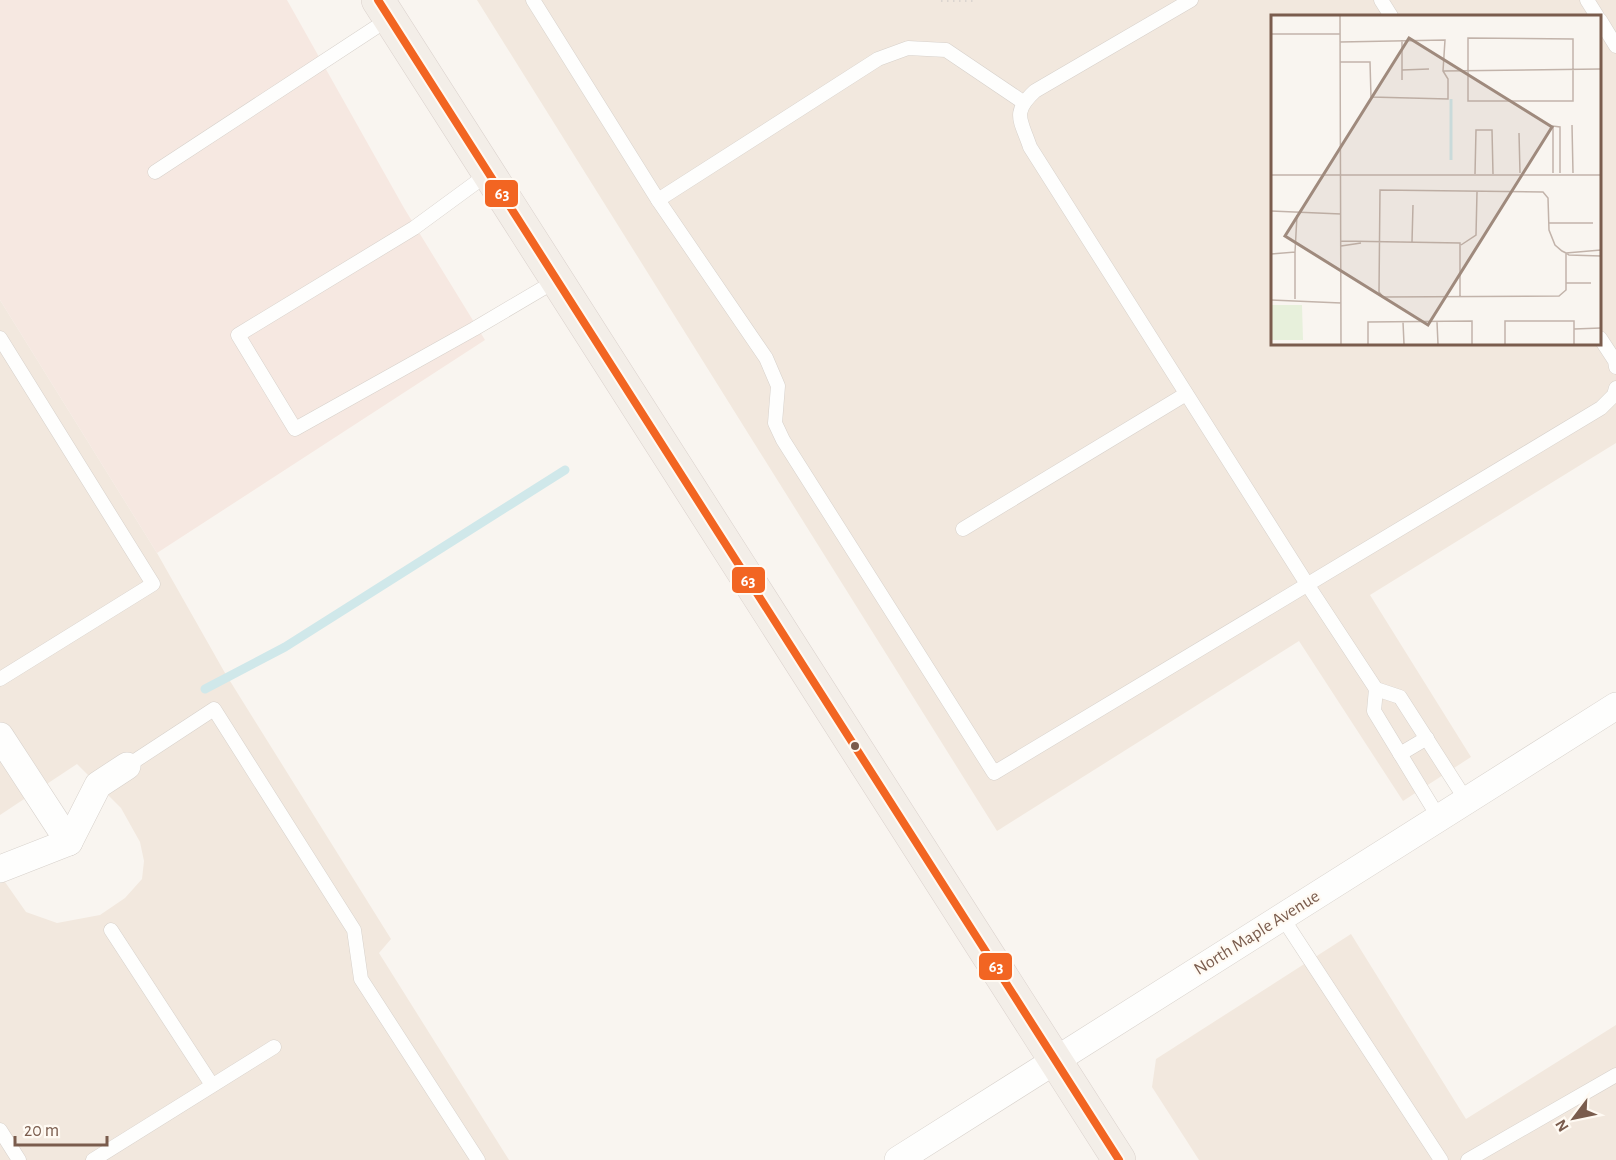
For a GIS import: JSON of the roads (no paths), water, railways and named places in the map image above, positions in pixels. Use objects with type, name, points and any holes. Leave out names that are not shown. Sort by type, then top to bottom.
[{"type":"main road","points":[[384,9],[1119,1160]]},
{"type":"street","name":"North Maple Avenue","points":[[897,1160],[1616,706]]},
{"type":"street","points":[[0,736],[69,842]]},
{"type":"street","points":[[0,869],[69,842],[98,785],[127,766]]},
{"type":"lane","points":[[533,0],[658,200],[766,358],[778,386],[775,423],[783,440],[994,773],[1601,408],[1614,395],[1616,388]]},
{"type":"lane","points":[[1191,0],[1035,91],[1023,102],[1019,113],[1030,147],[1376,689],[1400,697],[1466,800]]},
{"type":"lane","points":[[1381,0],[1390,15]]},
{"type":"lane","points":[[1587,0],[1596,15]]},
{"type":"lane","points":[[155,171],[384,9]]},
{"type":"lane","points":[[1601,23],[1616,46]]},
{"type":"lane","points":[[658,200],[878,58],[908,48],[946,50],[1023,102]]},
{"type":"lane","points":[[489,173],[414,228],[238,335],[295,429],[557,280]]},
{"type":"lane","points":[[0,338],[153,584],[0,678]]},
{"type":"lane","points":[[1601,341],[1616,367]]},
{"type":"lane","points":[[963,529],[1186,394]]},
{"type":"lane","points":[[1376,689],[1374,711],[1439,818]]},
{"type":"lane","points":[[127,766],[214,709],[354,930],[361,979],[478,1160]]},
{"type":"lane","points":[[1400,754],[1427,738]]},
{"type":"lane","points":[[1282,917],[1441,1160]]},
{"type":"lane","points":[[111,930],[212,1085]]},
{"type":"lane","points":[[93,1160],[274,1047]]},
{"type":"lane","points":[[1468,1160],[1616,1075]]},
{"type":"lane","points":[[0,1130],[19,1160]]},
{"type":"waterway","points":[[205,689],[285,647],[565,470]]}]
